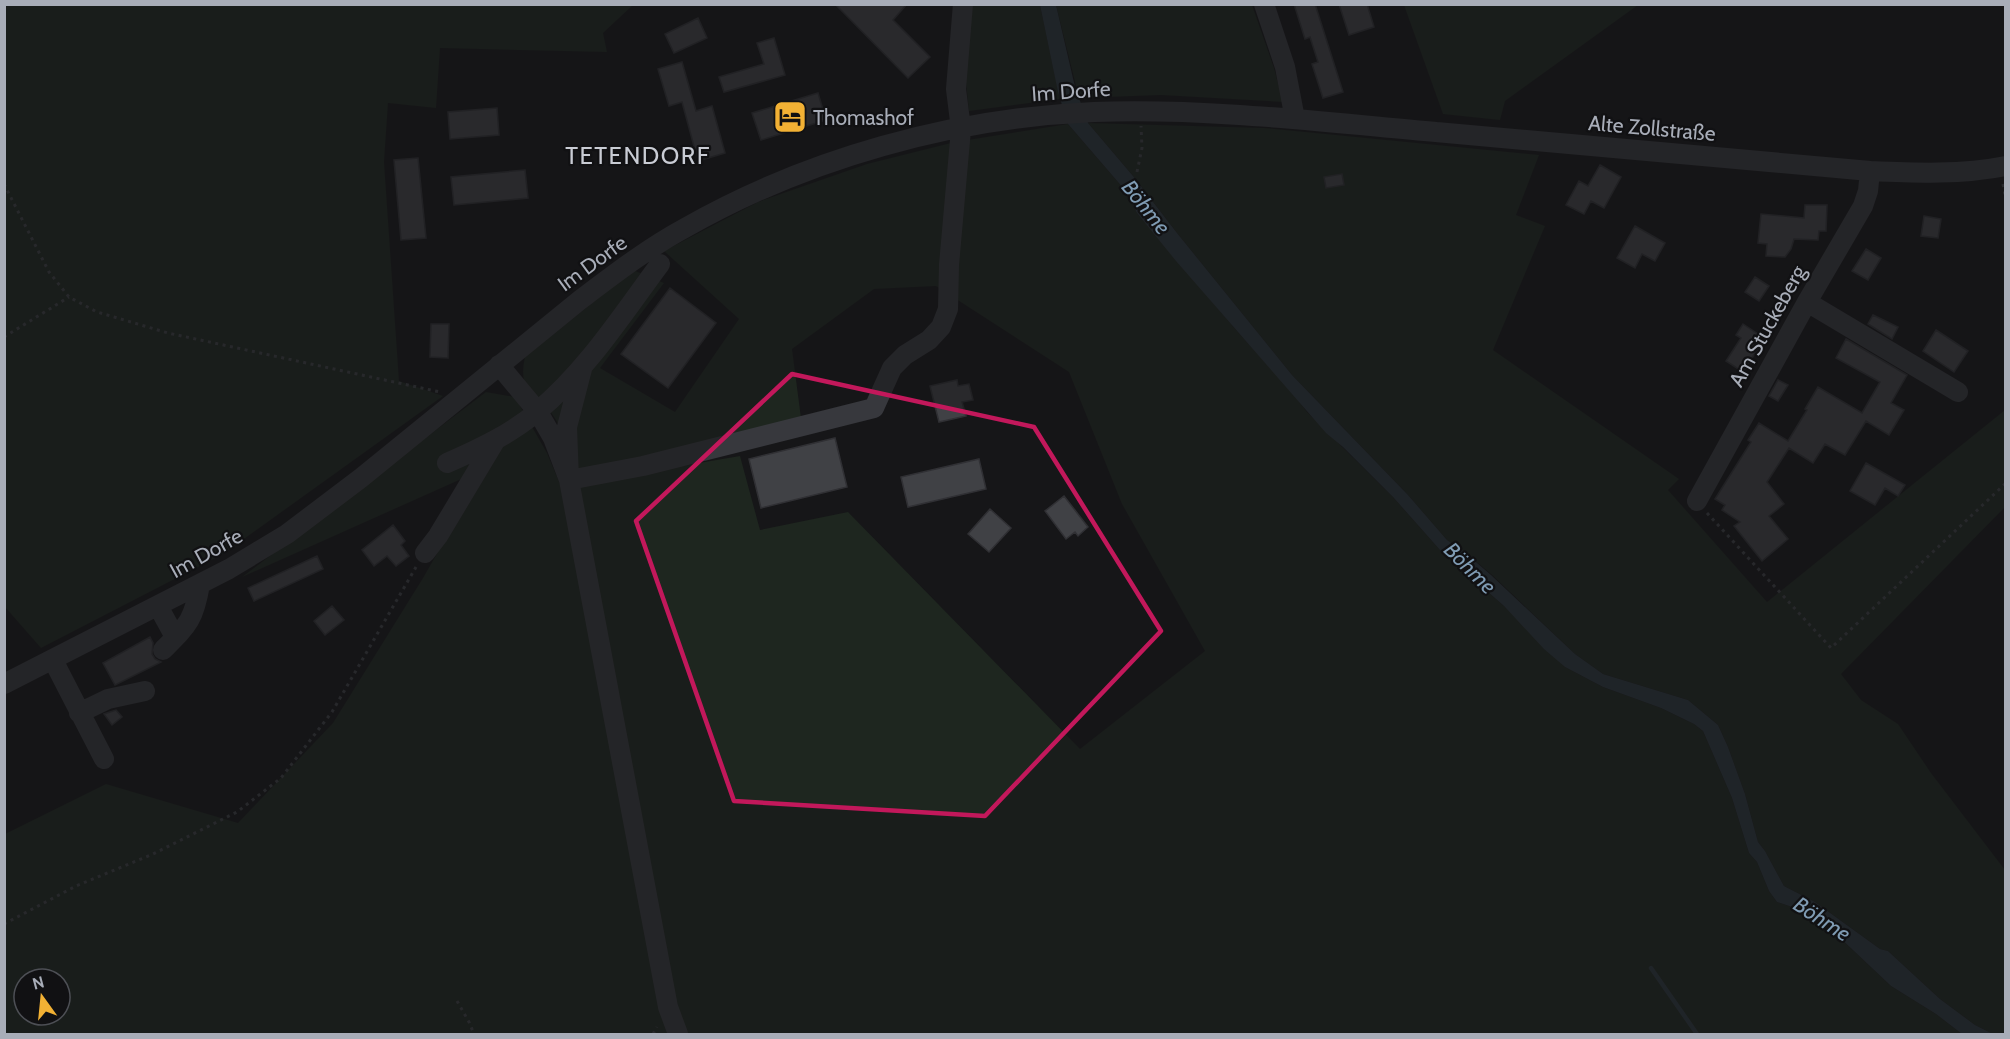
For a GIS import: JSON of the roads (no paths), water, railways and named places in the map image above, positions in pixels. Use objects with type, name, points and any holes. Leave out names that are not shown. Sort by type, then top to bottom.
[{"type":"street","points":[[569,480],[643,466],[874,408],[892,368],[905,355],[929,340],[941,327],[948,309],[949,265],[962,129],[956,89],[963,4]]},
{"type":"street","points":[[1264,4],[1285,68],[1295,119]]},
{"type":"street","name":"Im Dorfe","points":[[4,684],[229,569],[287,534],[323,508],[614,275],[683,228],[752,194],[812,169],[863,152],[1007,120],[1094,112],[1295,119]]},
{"type":"street","name":"Alte Zollstraße","points":[[1295,119],[1870,171],[1932,173],[2006,166]]},
{"type":"street","name":"Am Stuckeberg","points":[[1697,501],[1863,206],[1868,191],[1870,171]]},
{"type":"street","points":[[447,463],[495,441],[538,412],[582,369],[660,264]]},
{"type":"street","points":[[1807,302],[1958,392]]},
{"type":"street","points":[[499,365],[538,412],[553,438],[569,480]]},
{"type":"street","points":[[582,369],[567,427],[569,480],[668,1007],[678,1035]]},
{"type":"street","points":[[425,553],[438,536],[495,441]]},
{"type":"street","points":[[158,606],[169,644],[186,627],[196,609],[200,584]]},
{"type":"street","points":[[53,660],[104,759]]},
{"type":"street","points":[[79,712],[108,699],[145,692]]},
{"type":"water","name":"Böhme","points":[[1040,5],[1056,5],[1075,87],[1088,123],[1292,375],[1408,495],[1447,540],[1491,575],[1575,654],[1603,674],[1688,700],[1718,725],[1745,794],[1758,842],[1784,886],[1815,902],[1880,949],[1888,951],[1940,999],[1975,1025],[1993,1034],[1962,1034],[1936,1014],[1891,986],[1837,935],[1798,909],[1777,902],[1769,891],[1757,862],[1749,853],[1732,798],[1703,731],[1694,724],[1661,708],[1603,687],[1565,667],[1544,649],[1504,606],[1440,550],[1393,497],[1326,433],[1176,261],[1137,213],[1124,189],[1068,124],[1058,92]]},
{"type":"waterway","points":[[1651,968],[1697,1034]]},
{"type":"place","name":"Thomashof","points":[[790,117]]},
{"type":"district","name":"TETENDORF","points":[[638,155]]}]
